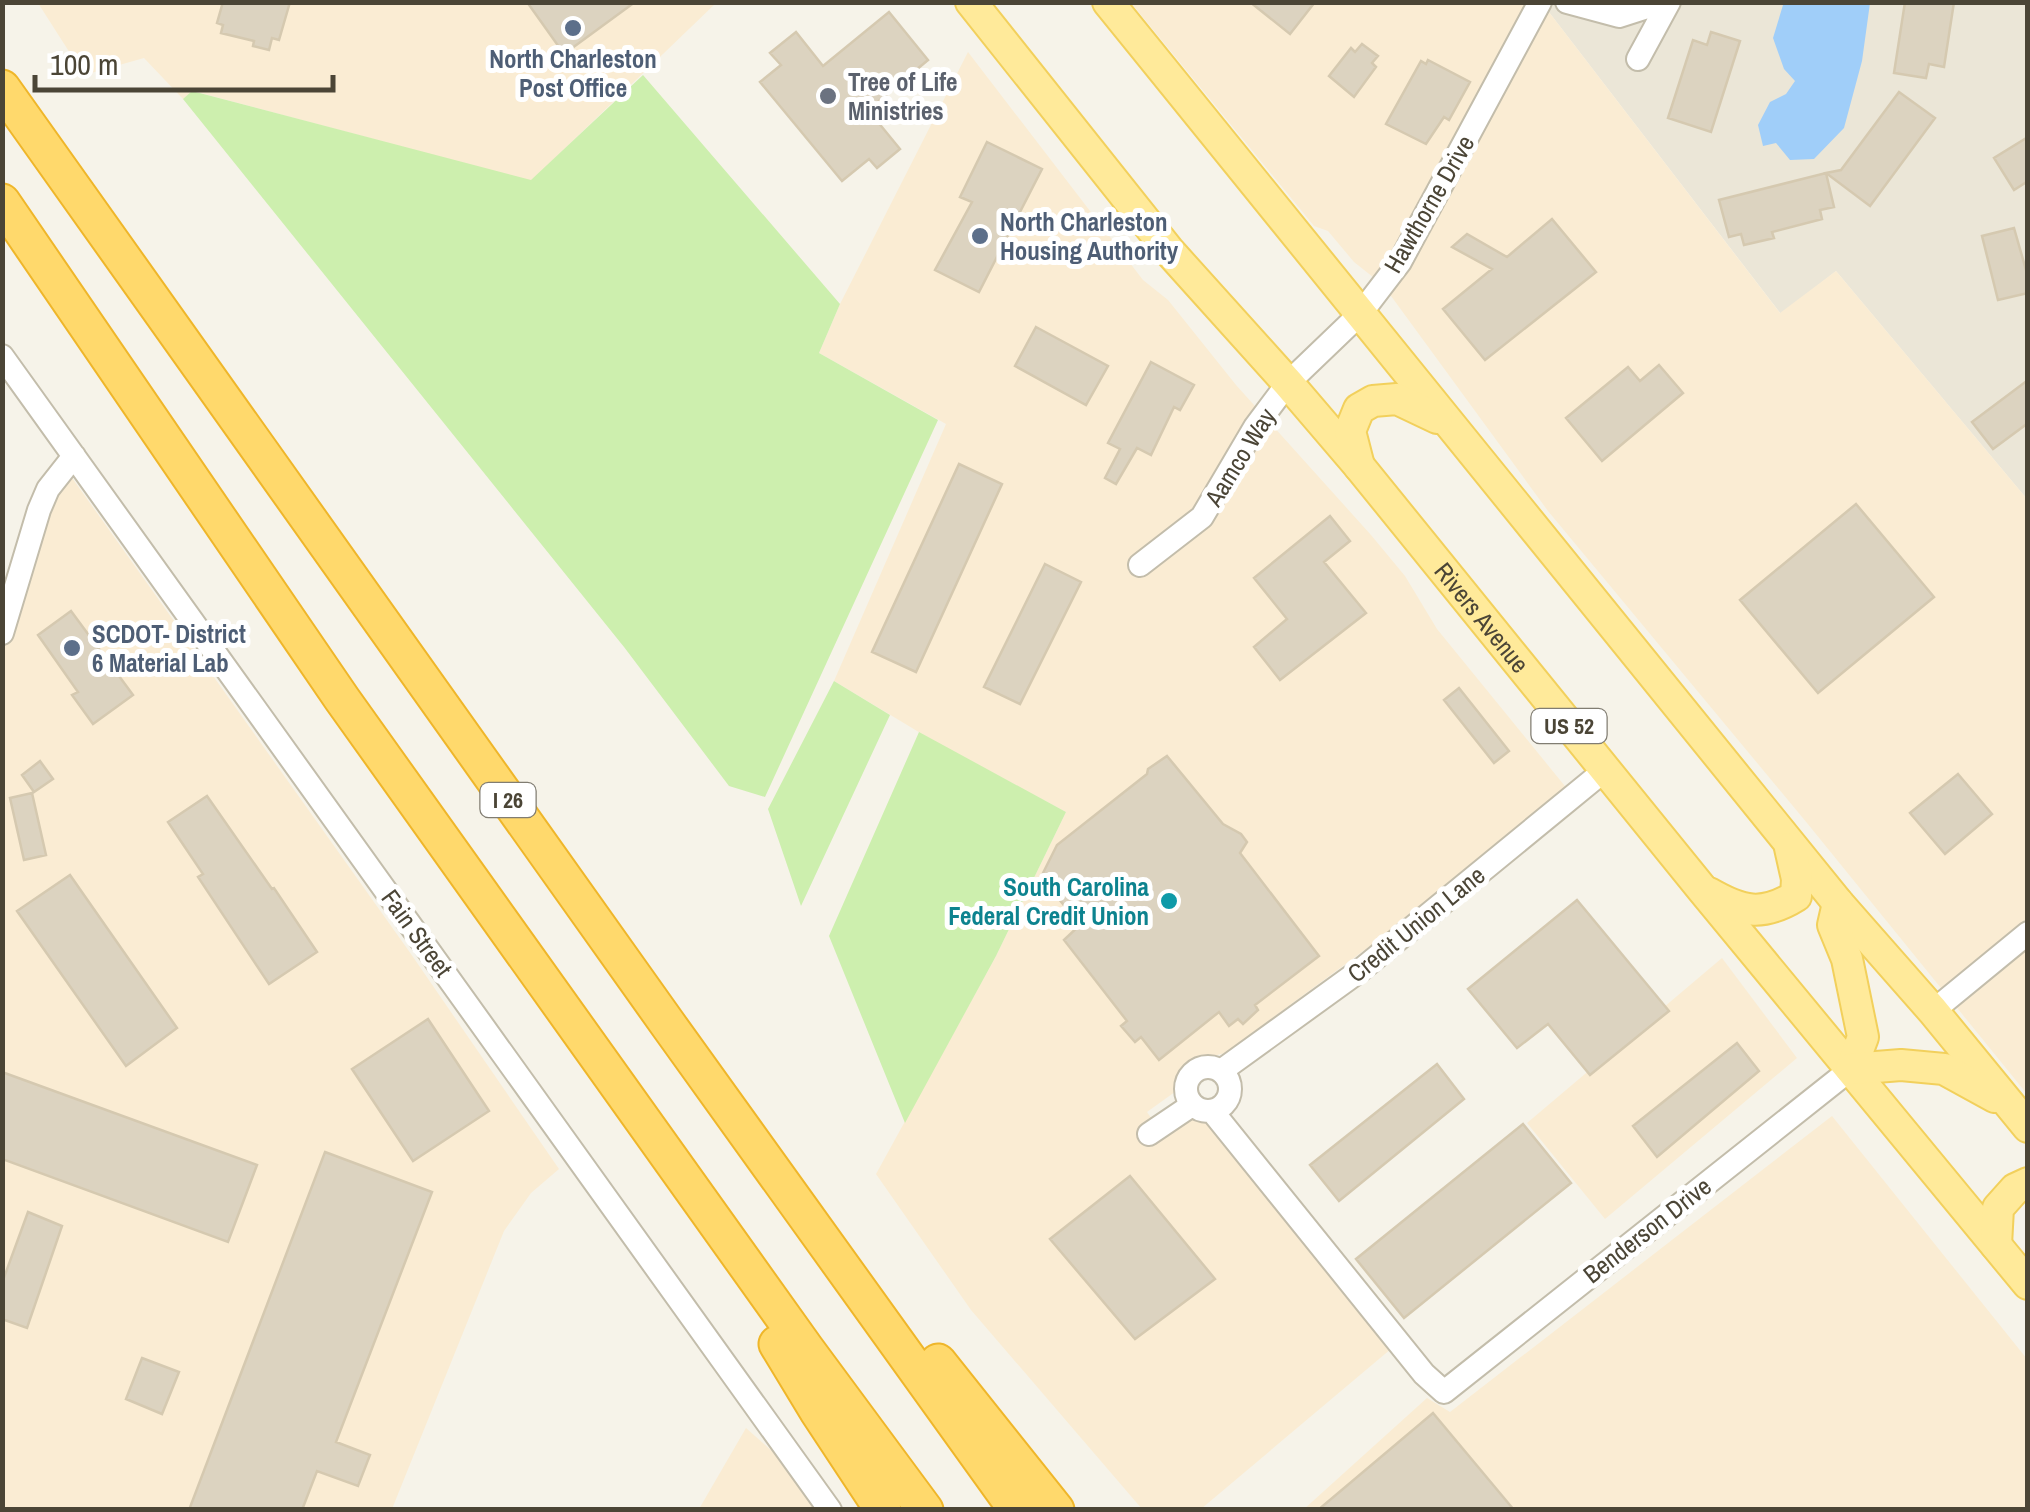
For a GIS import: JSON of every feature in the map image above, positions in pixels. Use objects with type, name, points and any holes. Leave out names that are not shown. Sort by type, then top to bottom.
[{"type":"highway","name":"I 26","points":[[2,88],[1017,1510]]},
{"type":"highway","points":[[2,202],[342,699],[806,1350],[925,1510]]},
{"type":"highway","points":[[731,1112],[789,1175],[1056,1510]]},
{"type":"highway","points":[[684,1178],[722,1252],[816,1410],[882,1510]]},
{"type":"main road","name":"Rivers Avenue","points":[[971,2],[1170,252],[1359,466],[2028,1284]]},
{"type":"main road","points":[[1108,2],[1788,842],[2028,1127]]},
{"type":"main road","points":[[1359,466],[1350,430],[1360,408],[1373,401],[1397,399],[1445,421]]},
{"type":"main road","points":[[1702,889],[1729,904],[1755,911],[1777,908],[1796,896],[1797,879],[1788,842]]},
{"type":"main road","points":[[1838,903],[1833,925],[1848,959],[1862,1037],[1850,1069],[1901,1064],[1944,1069],[2008,1103]]},
{"type":"main road","points":[[1996,1245],[1998,1208],[2016,1189],[2028,1183]]},
{"type":"street","name":"Hawthorne Drive","points":[[1288,383],[1361,314],[1400,262],[1540,2]]},
{"type":"street","points":[[1567,2],[1619,16],[1655,6]]},
{"type":"street","points":[[1638,59],[1655,6]]},
{"type":"street","name":"Fain Street","points":[[2,356],[830,1510]]},
{"type":"street","name":"Aamco Way","points":[[1140,565],[1202,517],[1254,427],[1288,383]]},
{"type":"street","points":[[2,633],[39,510],[48,489],[74,456]]},
{"type":"street","name":"Credit Union Lane","points":[[1221,1071],[1362,969],[1605,770]]},
{"type":"street","points":[[1932,1011],[2028,933]]},
{"type":"street","points":[[1149,1134],[1202,1108],[1224,1104],[1230,1084],[1221,1071],[1207,1067],[1194,1072],[1186,1084],[1186,1092],[1202,1108]]},
{"type":"street","name":"Benderson Drive","points":[[1202,1108],[1424,1374],[1444,1392],[1850,1069]]},
{"type":"shaded area","points":[[1134,2],[1542,3],[1780,313],[1836,271],[2027,499],[2027,1094],[1548,511],[1383,285],[1354,262],[1328,231],[1314,226]]},
{"type":"shaded area","points":[[38,3],[716,3],[531,181],[193,91],[183,99],[144,58],[84,75]]},
{"type":"shaded area","points":[[1542,3],[2027,3],[2027,499],[1836,271],[1781,314]]},
{"type":"shaded area","points":[[968,52],[1143,280],[1168,300],[1236,385],[1405,576],[1437,629],[1573,796],[1225,1053],[1186,1063],[1179,1089],[1147,1112],[1163,1135],[1191,1116],[1212,1123],[1398,1343],[1201,1509],[1142,1509],[971,1310],[876,1174],[996,956],[1066,812],[932,740],[834,681],[946,424],[819,353]]},
{"type":"shaded area","points":[[65,468],[559,1169],[531,1193],[504,1231],[392,1509],[3,1509],[2,633]]},
{"type":"shaded area","points":[[1722,958],[1797,1058],[1605,1219],[1527,1123]]},
{"type":"shaded area","points":[[1832,1116],[2027,1359],[2027,1509],[1303,1510],[1427,1398],[1450,1412]]},
{"type":"shaded area","points":[[746,1428],[773,1452],[814,1509],[699,1509]]},
{"type":"green space","points":[[643,75],[840,304],[819,353],[938,420],[765,797],[729,786],[624,647],[183,99],[192,91],[531,180]]},
{"type":"green space","points":[[834,681],[890,715],[801,906],[768,809]]},
{"type":"green space","points":[[919,732],[1066,812],[996,956],[905,1123],[829,936]]},
{"type":"water","points":[[1870,3],[1862,61],[1844,128],[1814,159],[1790,160],[1776,143],[1763,146],[1758,125],[1770,102],[1786,94],[1795,81],[1784,69],[1773,38],[1783,5]]},
{"type":"building","points":[[223,2],[290,2],[279,40],[272,38],[269,50],[253,46],[254,41],[221,33],[223,25],[217,23]]},
{"type":"building","name":"North Charleston Post Office","points":[[527,2],[635,2],[564,54]]},
{"type":"building","points":[[1250,2],[1315,2],[1290,34]]},
{"type":"building","points":[[1905,2],[1954,2],[1944,67],[1929,64],[1926,78],[1894,73]]},
{"type":"building","name":"Tree of Life Ministries","points":[[889,12],[928,60],[868,110],[900,149],[877,168],[869,159],[842,181],[760,82],[781,65],[770,53],[796,32],[823,66]]},
{"type":"building","points":[[1711,32],[1740,41],[1711,132],[1668,118],[1693,40],[1707,45]]},
{"type":"building","points":[[1362,44],[1378,56],[1372,63],[1376,67],[1354,97],[1329,76],[1351,48],[1355,52]]},
{"type":"building","points":[[1428,60],[1470,82],[1449,120],[1444,117],[1426,144],[1386,124],[1421,61],[1426,64]]},
{"type":"building","points":[[1899,92],[1935,118],[1870,206],[1826,173],[1841,170]]},
{"type":"building","points":[[2028,137],[2028,181],[2014,190],[1994,158]]},
{"type":"building","name":"North Charleston Housing Authority","points":[[987,142],[1042,169],[979,292],[935,270],[972,202],[960,197]]},
{"type":"building","points":[[1826,173],[1834,207],[1820,210],[1822,219],[1772,232],[1774,238],[1744,245],[1741,234],[1729,237],[1719,200]]},
{"type":"building","points":[[1552,219],[1596,272],[1485,360],[1443,309],[1492,269],[1452,247],[1467,234],[1507,257]]},
{"type":"building","points":[[2014,228],[2028,277],[2028,293],[1998,300],[1982,236]]},
{"type":"building","points":[[1036,327],[1108,366],[1086,405],[1015,366]]},
{"type":"building","points":[[1151,362],[1194,385],[1180,410],[1174,407],[1151,455],[1137,448],[1116,484],[1105,478],[1120,449],[1108,443]]},
{"type":"building","points":[[1659,365],[1683,393],[1602,461],[1566,418],[1628,367],[1640,381]]},
{"type":"building","points":[[2028,380],[2028,423],[1993,449],[1972,422]]},
{"type":"building","points":[[959,464],[1002,484],[916,672],[872,652]]},
{"type":"building","points":[[1856,504],[1934,597],[1818,693],[1740,600]]},
{"type":"building","points":[[1330,516],[1350,541],[1324,562],[1366,613],[1280,680],[1254,647],[1287,619],[1254,578]]},
{"type":"building","points":[[1045,564],[1081,582],[1020,704],[984,687]]},
{"type":"building","points":[[71,611],[133,695],[93,724],[72,695],[78,692],[38,635]]},
{"type":"building","points":[[1459,688],[1509,751],[1494,763],[1444,700]]},
{"type":"building","name":"South Carolina Federal Credit Union","points":[[1167,756],[1223,824],[1241,834],[1247,842],[1240,853],[1319,956],[1255,1005],[1258,1010],[1243,1024],[1238,1019],[1229,1026],[1219,1012],[1159,1060],[1141,1037],[1135,1042],[1121,1026],[1127,1021],[1064,940],[1080,925],[1041,877],[1057,845]]},
{"type":"building","points":[[40,761],[53,779],[34,792],[22,775]]},
{"type":"building","points":[[1958,774],[1992,814],[1945,854],[1910,813]]},
{"type":"building","points":[[32,793],[46,855],[24,860],[10,798]]},
{"type":"building","points":[[207,796],[317,952],[269,984],[198,877],[203,874],[168,822]]},
{"type":"building","points":[[70,875],[177,1028],[126,1066],[17,911]]},
{"type":"building","points":[[1577,900],[1669,1011],[1590,1075],[1548,1024],[1517,1048],[1468,989]]},
{"type":"building","points":[[428,1019],[489,1111],[413,1161],[352,1069]]},
{"type":"building","points":[[1737,1043],[1759,1071],[1657,1157],[1633,1126]]},
{"type":"building","points":[[1437,1064],[1464,1099],[1339,1201],[1310,1165]]},
{"type":"building","points":[[2,1072],[257,1165],[228,1242],[2,1159]]},
{"type":"building","points":[[1523,1124],[1571,1183],[1404,1318],[1356,1259]]},
{"type":"building","points":[[325,1152],[432,1192],[336,1442],[370,1455],[358,1486],[317,1471],[302,1510],[189,1510]]},
{"type":"building","points":[[1130,1176],[1215,1279],[1135,1339],[1050,1239]]},
{"type":"building","points":[[28,1212],[62,1226],[27,1328],[2,1319],[2,1283]]},
{"type":"building","points":[[142,1358],[179,1372],[162,1414],[126,1399]]},
{"type":"building","points":[[1433,1413],[1514,1510],[1318,1510]]},
{"type":"place","name":"North Charleston Post Office","points":[[573,28]]},
{"type":"place","name":"Tree of Life Ministries","points":[[828,96]]},
{"type":"place","name":"North Charleston Housing Authority","points":[[980,236]]},
{"type":"place","name":"SCDOT- District 6 Material Lab","points":[[72,648]]},
{"type":"place","name":"South Carolina Federal Credit Union","points":[[1169,901]]}]
